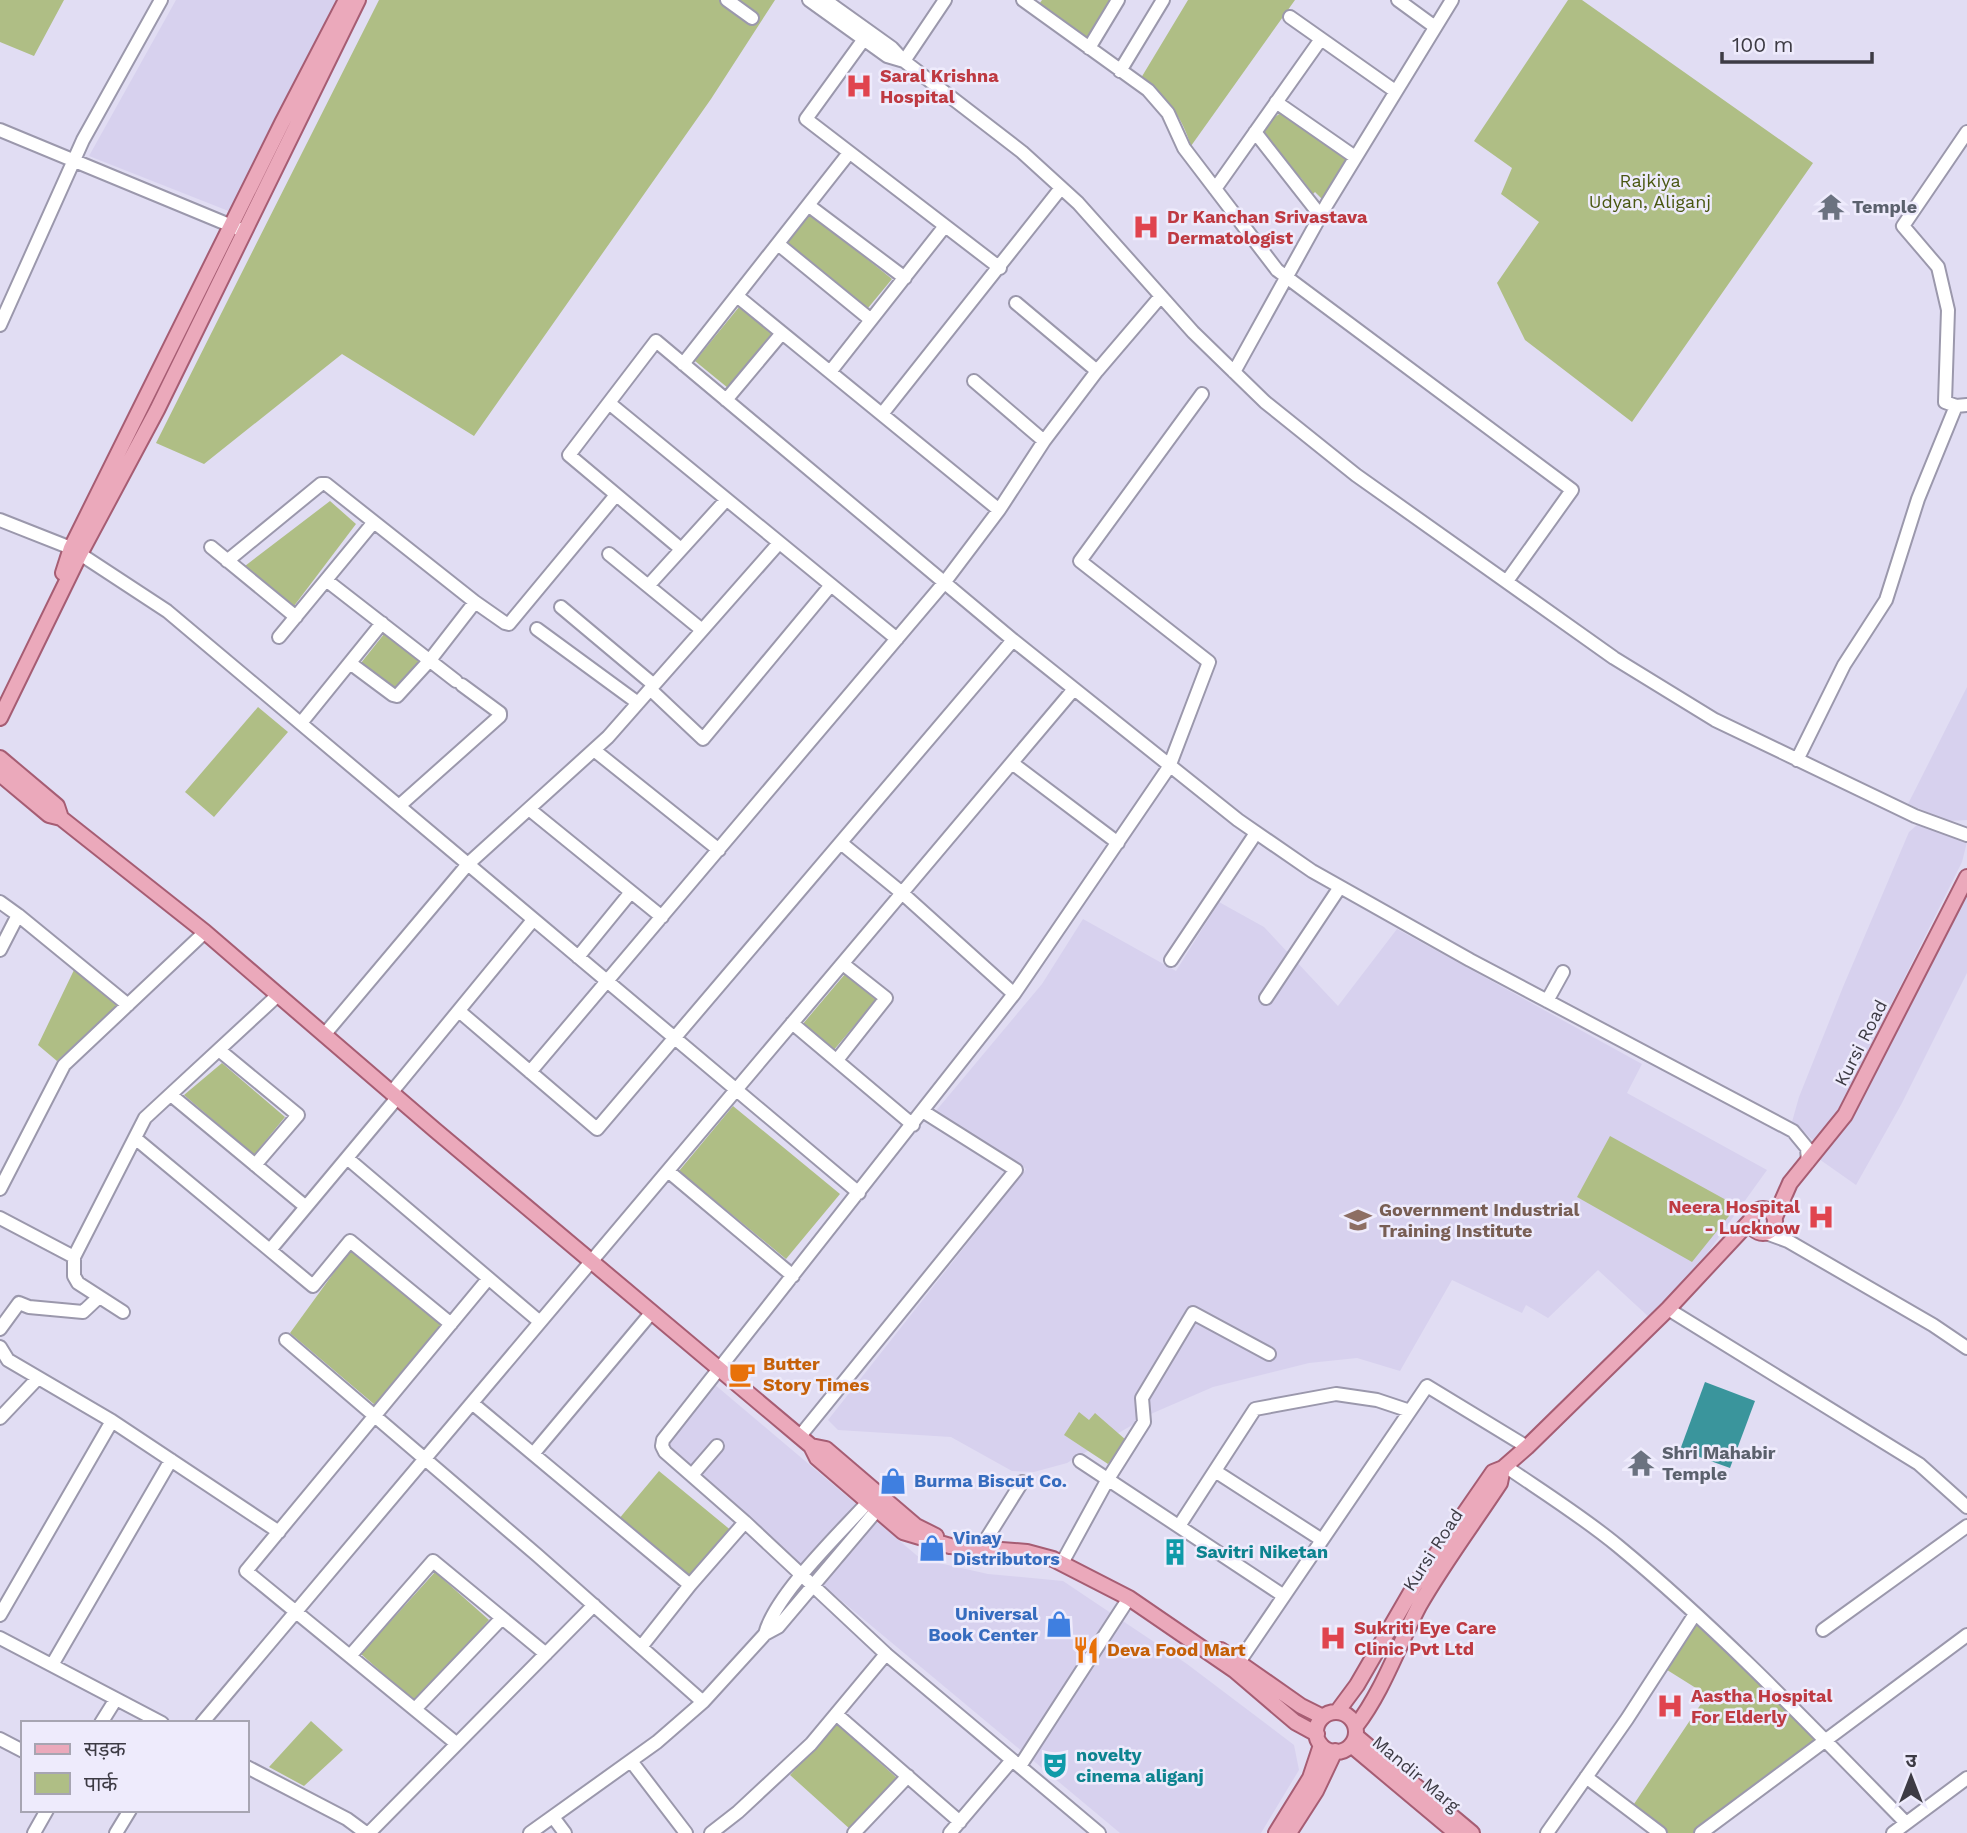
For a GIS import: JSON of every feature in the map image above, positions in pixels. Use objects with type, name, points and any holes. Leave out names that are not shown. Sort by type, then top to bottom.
[{"type":"main road","points":[[0,696],[61,578],[157,410],[237,229],[346,0]]},
{"type":"main road","points":[[237,229],[358,0]]},
{"type":"main road","points":[[0,718],[76,551]]},
{"type":"main road","points":[[0,758],[57,806],[61,818]]},
{"type":"main road","points":[[0,774],[49,815],[61,818],[205,933],[806,1441],[825,1449],[904,1532],[950,1546],[1027,1552],[1064,1559],[1126,1599],[1129,1598],[1234,1670],[1324,1743],[1343,1750],[1354,1736]]},
{"type":"main road","name":"Kursi Road","points":[[1330,1714],[1357,1685],[1415,1585],[1493,1472],[1504,1467],[1527,1447],[1668,1309],[1729,1241],[1764,1222],[1790,1183],[1846,1115],[1967,877]]},
{"type":"main road","name":"Kursi Road","points":[[1354,1736],[1429,1589],[1500,1483],[1504,1467]]},
{"type":"main road","points":[[876,1503],[937,1537],[1029,1546],[1064,1559],[1239,1662],[1301,1706],[1352,1719],[1354,1736],[1442,1822],[1472,1833]]},
{"type":"main road","points":[[1289,1833],[1316,1791],[1324,1743],[1319,1722],[1330,1714]]},
{"type":"main road","points":[[1276,1833],[1310,1778],[1324,1743]]},
{"type":"main road","name":"Mandir Marg","points":[[1442,1822],[1456,1833]]},
{"type":"street","points":[[0,325],[83,140],[162,0]]},
{"type":"street","points":[[727,0],[752,18]]},
{"type":"street","points":[[809,0],[887,55],[904,61]]},
{"type":"street","points":[[825,0],[892,48],[904,61],[1022,152],[1078,203],[1192,332],[1265,402],[1356,475],[1614,658],[1701,711],[1915,817],[1967,835]]},
{"type":"street","points":[[904,61],[945,0]]},
{"type":"street","points":[[1089,48],[1118,0]]},
{"type":"street","points":[[1121,71],[1163,0]]},
{"type":"street","points":[[1398,0],[1435,27]]},
{"type":"street","points":[[1234,372],[1320,215],[1452,0]]},
{"type":"street","points":[[1029,2],[1148,90],[1168,113],[1184,148],[1277,270],[1572,490],[1507,582]]},
{"type":"street","points":[[1290,17],[1395,91]]},
{"type":"street","points":[[864,39],[806,119],[1000,268]]},
{"type":"street","points":[[1215,189],[1321,39]]},
{"type":"street","points":[[1276,103],[1355,157]]},
{"type":"street","points":[[0,130],[237,229]]},
{"type":"street","points":[[1255,132],[1320,215]]},
{"type":"street","points":[[1797,760],[1844,665],[1886,600],[1919,499],[1962,405],[1945,402],[1948,310],[1938,267],[1903,226],[1967,132]]},
{"type":"street","points":[[683,364],[849,153]]},
{"type":"street","points":[[882,414],[1061,188]]},
{"type":"street","points":[[808,205],[905,278]]},
{"type":"street","points":[[831,372],[945,226]]},
{"type":"street","points":[[778,244],[871,320]]},
{"type":"street","points":[[737,296],[999,510]]},
{"type":"street","points":[[530,1072],[944,583],[999,510],[1044,441],[1097,371],[1161,296]]},
{"type":"street","points":[[1016,303],[1097,371]]},
{"type":"street","points":[[726,400],[782,333]]},
{"type":"street","points":[[681,549],[569,455],[656,341],[1013,640],[1169,767],[1256,833],[1340,887],[1547,1001],[1793,1131],[1807,1148],[1808,1162]]},
{"type":"street","points":[[974,382],[1044,441]]},
{"type":"street","points":[[1099,1833],[886,1654],[745,1522],[665,1452],[662,1446],[663,1440],[719,1368],[914,1125],[1014,994],[1169,767],[1209,662],[1080,561],[1202,394]]},
{"type":"street","points":[[609,403],[897,639]]},
{"type":"street","points":[[227,561],[323,484],[328,485],[475,603],[505,623],[512,622],[616,495]]},
{"type":"street","points":[[648,586],[726,500]]},
{"type":"street","points":[[1,522],[76,551],[167,611],[859,1193]]},
{"type":"street","points":[[279,637],[373,523]]},
{"type":"street","points":[[324,1035],[468,864],[594,750],[779,543]]},
{"type":"street","points":[[211,547],[296,617]]},
{"type":"street","points":[[609,554],[702,630]]},
{"type":"street","points":[[326,580],[500,713],[500,716],[399,806]]},
{"type":"street","points":[[561,607],[652,687],[704,739],[831,585]]},
{"type":"street","points":[[350,663],[395,696],[399,695],[475,603]]},
{"type":"street","points":[[301,723],[382,623]]},
{"type":"street","points":[[537,629],[638,703]]},
{"type":"street","points":[[459,1011],[597,1129],[1013,640]]},
{"type":"street","points":[[204,1721],[1074,689]]},
{"type":"street","points":[[594,750],[719,850]]},
{"type":"street","points":[[1012,763],[1118,843]]},
{"type":"street","points":[[529,808],[662,917]]},
{"type":"street","points":[[1171,960],[1256,833]]},
{"type":"street","points":[[841,843],[902,893],[1014,994]]},
{"type":"street","points":[[1266,998],[1340,887]]},
{"type":"street","points":[[578,957],[631,892]]},
{"type":"street","points":[[0,902],[128,1005]]},
{"type":"street","points":[[0,950],[18,915]]},
{"type":"street","points":[[270,1250],[347,1158],[459,1011],[533,920]]},
{"type":"street","points":[[0,1189],[64,1065],[205,933]]},
{"type":"street","points":[[837,1060],[886,998],[843,964]]},
{"type":"street","points":[[1547,1001],[1563,972]]},
{"type":"street","points":[[123,1312],[76,1280],[74,1257],[145,1118],[278,995]]},
{"type":"street","points":[[792,1023],[914,1125]]},
{"type":"street","points":[[219,1050],[298,1115],[255,1165]]},
{"type":"street","points":[[170,1095],[306,1207]]},
{"type":"street","points":[[806,1441],[1016,1170],[924,1112]]},
{"type":"street","points":[[135,1138],[313,1286],[350,1241],[450,1324]]},
{"type":"street","points":[[347,1158],[540,1322]]},
{"type":"street","points":[[668,1171],[793,1276]]},
{"type":"street","points":[[0,1218],[74,1257]]},
{"type":"street","points":[[1764,1222],[1788,1241],[1933,1325],[1967,1348]]},
{"type":"street","points":[[457,1744],[247,1571],[488,1279]]},
{"type":"street","points":[[0,1329],[19,1303],[29,1307],[83,1312],[99,1297]]},
{"type":"street","points":[[1668,1309],[1919,1464],[1967,1507]]},
{"type":"street","points":[[533,1454],[652,1312]]},
{"type":"street","points":[[1064,1559],[1108,1479],[1144,1422],[1142,1398],[1193,1313],[1269,1354]]},
{"type":"street","points":[[286,1340],[703,1702]]},
{"type":"street","points":[[0,1347],[4,1364],[38,1378],[113,1422],[279,1532]]},
{"type":"street","points":[[0,1418],[38,1378]]},
{"type":"street","points":[[1239,1662],[1427,1386],[1527,1447]]},
{"type":"street","points":[[1179,1525],[1255,1409],[1335,1394],[1377,1400],[1410,1411]]},
{"type":"street","points":[[472,1402],[690,1585]]},
{"type":"street","points":[[0,1615],[113,1422]]},
{"type":"street","points":[[692,1475],[717,1446]]},
{"type":"street","points":[[52,1665],[171,1460]]},
{"type":"street","points":[[1080,1461],[1284,1596]]},
{"type":"street","points":[[1504,1467],[1617,1545],[1695,1614],[1906,1823]]},
{"type":"street","points":[[1215,1471],[1322,1541]]},
{"type":"street","points":[[985,1541],[1022,1482]]},
{"type":"street","points":[[765,1633],[768,1620],[800,1576],[876,1503]]},
{"type":"street","points":[[530,1833],[657,1742],[703,1702],[765,1633],[778,1627],[876,1503]]},
{"type":"street","points":[[641,1647],[745,1522]]},
{"type":"street","points":[[1823,1630],[1967,1526]]},
{"type":"street","points":[[350,1656],[433,1561],[546,1654]]},
{"type":"street","points":[[950,1833],[1016,1763],[1129,1598]]},
{"type":"street","points":[[248,1768],[347,1819],[367,1833],[594,1605]]},
{"type":"street","points":[[1547,1833],[1627,1719],[1695,1614]]},
{"type":"street","points":[[415,1709],[502,1618]]},
{"type":"street","points":[[1701,1833],[1967,1635]]},
{"type":"street","points":[[0,1638],[158,1721]]},
{"type":"street","points":[[711,1833],[738,1812],[811,1744],[886,1654]]},
{"type":"street","points":[[102,1721],[116,1699]]},
{"type":"street","points":[[836,1714],[960,1822]]},
{"type":"street","points":[[0,1739],[21,1750]]},
{"type":"street","points":[[631,1761],[686,1833]]},
{"type":"street","points":[[855,1833],[908,1776]]},
{"type":"street","points":[[1586,1777],[1660,1833]]},
{"type":"street","points":[[1893,1833],[1967,1778]]},
{"type":"street","points":[[34,1833],[46,1812]]},
{"type":"street","points":[[116,1833],[129,1812]]},
{"type":"street","points":[[553,1817],[565,1833]]},
{"type":"shaded area","points":[[176,0],[343,0],[231,212],[89,156]]},
{"type":"shaded area","points":[[1967,687],[1967,820],[1948,821],[1908,804]]},
{"type":"shaded area","points":[[1917,825],[1967,842],[1962,862],[1838,1111],[1814,1141],[1792,1122],[1799,1097],[1909,832]]},
{"type":"shaded area","points":[[1967,888],[1967,973],[1902,1103],[1856,1185],[1819,1159],[1846,1124]]},
{"type":"shaded area","name":"Government Industrial Training Institute","points":[[1219,902],[1264,927],[1338,1006],[1397,929],[1642,1064],[1627,1093],[1767,1170],[1688,1280],[1650,1318],[1598,1270],[1548,1318],[1526,1305],[1522,1313],[1452,1280],[1400,1371],[1357,1358],[1309,1363],[1213,1387],[1153,1413],[1067,1463],[1034,1472],[1012,1471],[951,1437],[838,1430],[828,1420],[1026,1169],[935,1112],[1042,984],[1083,919],[1176,971]]},
{"type":"shaded area","points":[[1705,1382],[1755,1401],[1730,1468],[1680,1450]]},
{"type":"shaded area","points":[[714,1384],[921,1559],[988,1574],[1063,1581],[1187,1664],[1294,1745],[1299,1770],[1261,1833],[1120,1833],[662,1451]]},
{"type":"green space","points":[[0,0],[64,0],[34,56],[0,42]]},
{"type":"green space","points":[[379,0],[775,0],[711,99],[474,436],[342,354],[204,464],[156,443]]},
{"type":"green space","points":[[1042,0],[1112,0],[1086,39],[1037,7]]},
{"type":"green space","points":[[1188,0],[1295,0],[1191,146],[1172,108],[1159,92],[1141,78]]},
{"type":"green space","name":"Rajkiya Udyan, Aliganj","points":[[1568,0],[1582,0],[1813,163],[1632,422],[1525,340],[1497,283],[1539,222],[1501,194],[1512,168],[1474,141]]},
{"type":"green space","points":[[1286,109],[1355,157],[1327,204],[1315,192],[1313,194],[1301,178],[1255,132]]},
{"type":"green space","points":[[810,213],[892,279],[868,308],[786,243]]},
{"type":"green space","points":[[739,307],[772,333],[728,388],[695,361]]},
{"type":"green space","points":[[330,501],[356,524],[294,606],[245,566]]},
{"type":"green space","points":[[384,634],[419,661],[397,690],[361,663]]},
{"type":"green space","points":[[258,707],[288,732],[214,817],[185,792]]},
{"type":"green space","points":[[74,970],[117,1006],[57,1061],[38,1045]]},
{"type":"green space","points":[[845,974],[876,1000],[833,1051],[802,1025]]},
{"type":"green space","points":[[222,1063],[285,1117],[254,1155],[184,1095]]},
{"type":"green space","points":[[733,1106],[840,1194],[786,1259],[679,1171]]},
{"type":"green space","points":[[1610,1136],[1737,1206],[1692,1262],[1577,1197]]},
{"type":"green space","points":[[351,1249],[441,1325],[375,1405],[290,1333]]},
{"type":"green space","points":[[1079,1412],[1089,1420],[1095,1413],[1126,1440],[1108,1464],[1064,1435]]},
{"type":"green space","points":[[659,1471],[733,1532],[692,1581],[618,1520]]},
{"type":"green space","points":[[435,1572],[489,1620],[415,1702],[361,1654]]},
{"type":"green space","points":[[1695,1619],[1821,1740],[1696,1833],[1665,1833],[1632,1807],[1707,1695],[1664,1668]]},
{"type":"green space","points":[[311,1721],[343,1750],[304,1786],[269,1767]]},
{"type":"green space","points":[[837,1724],[898,1779],[851,1830],[790,1775]]},
{"type":"place","name":"Saral Krishna Hospital","points":[[859,86]]},
{"type":"place","name":"Temple","points":[[1831,207]]},
{"type":"place","name":"Dr Kanchan Srivastava Dermatologist","points":[[1146,227]]},
{"type":"place","name":"Neera Hospital - Lucknow","points":[[1821,1217]]},
{"type":"place","name":"Government Industrial Training Institute","points":[[1358,1220]]},
{"type":"place","name":"Butter Story Times","points":[[742,1374]]},
{"type":"place","name":"Shri Mahabir Temple","points":[[1641,1463]]},
{"type":"place","name":"Burma Biscut Co.","points":[[893,1481]]},
{"type":"place","name":"Vinay Distributors","points":[[932,1548]]},
{"type":"place","name":"Savitri Niketan","points":[[1175,1552]]},
{"type":"place","name":"Universal Book Center","points":[[1059,1624]]},
{"type":"place","name":"Sukriti Eye Care Clinic Pvt Ltd","points":[[1333,1638]]},
{"type":"place","name":"Deva Food Mart","points":[[1086,1650]]},
{"type":"place","name":"Aastha Hospital For Elderly","points":[[1670,1706]]},
{"type":"place","name":"novelty cinema aliganj","points":[[1055,1765]]}]
